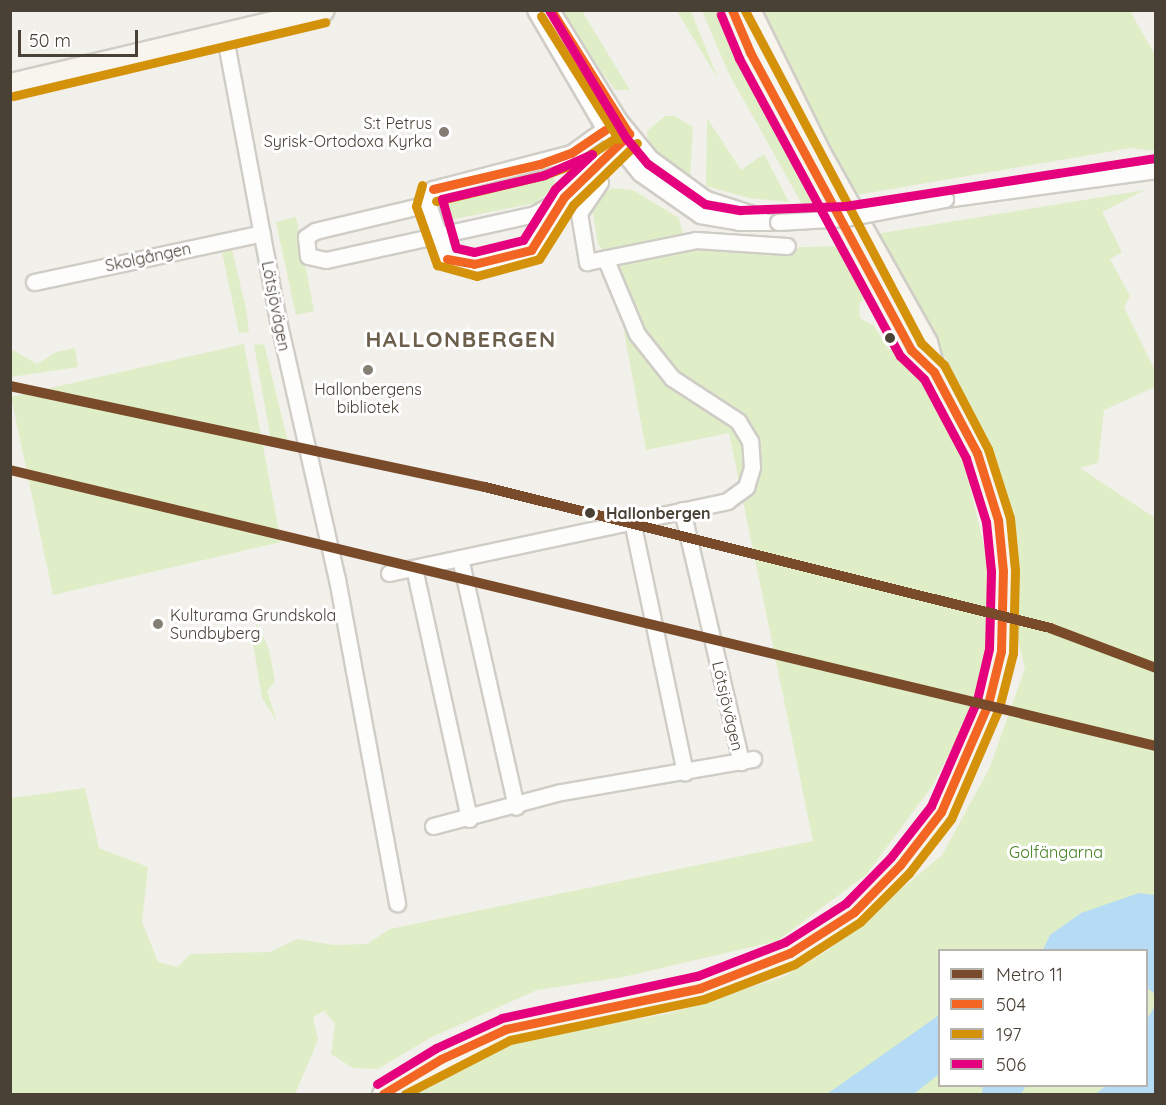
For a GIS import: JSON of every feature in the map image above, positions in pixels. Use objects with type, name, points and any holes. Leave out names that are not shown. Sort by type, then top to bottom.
[{"type":"street","points":[[10,84],[322,10]]},
{"type":"street","points":[[535,10],[604,130],[616,145],[640,173],[700,215],[739,222],[846,218],[945,199],[1155,170]]},
{"type":"street","points":[[552,10],[618,119],[650,158],[706,199],[778,222]]},
{"type":"street","points":[[732,10],[755,62],[911,350],[934,372]]},
{"type":"street","points":[[382,1095],[441,1059],[506,1029],[700,988],[790,953],[854,912],[900,865],[941,812],[988,704],[1004,617],[998,520],[977,453],[934,372],[926,342],[819,152],[749,10]]},
{"type":"street","name":"Lötsjövägen","points":[[224,32],[262,232],[337,579],[397,903]]},
{"type":"street","points":[[618,119],[572,153],[433,189],[428,204],[436,236],[447,259],[474,264],[531,250],[564,197],[588,171],[629,134]]},
{"type":"street","points":[[588,171],[600,182],[579,213],[587,262],[696,240],[787,246]]},
{"type":"street","points":[[428,204],[315,231],[306,237],[305,247],[314,261],[326,260],[535,214],[564,197]]},
{"type":"street","name":"Skolgången","points":[[34,282],[262,232]]},
{"type":"street","points":[[389,573],[727,501],[746,487],[752,467],[750,441],[738,421],[672,378],[633,326],[605,258]]},
{"type":"street","name":"Lötsjövägen","points":[[433,826],[516,807],[561,792],[667,771],[685,772],[747,760],[682,510]]},
{"type":"street","points":[[632,521],[685,772]]},
{"type":"street","points":[[460,558],[516,807]]},
{"type":"street","points":[[414,568],[469,819]]},
{"type":"green space","points":[[559,11],[582,11],[630,90],[615,90]]},
{"type":"green space","points":[[677,11],[691,11],[718,79]]},
{"type":"green space","points":[[702,11],[725,11],[826,205],[802,204],[729,74]]},
{"type":"green space","points":[[759,11],[1130,11],[1155,55],[1155,151],[1131,148],[851,196]]},
{"type":"green space","points":[[665,116],[675,116],[693,127],[690,178],[648,143],[647,131]]},
{"type":"green space","points":[[707,118],[741,170],[764,154],[789,202],[749,198],[706,186]]},
{"type":"green space","points":[[552,175],[557,185],[535,203],[450,220],[443,217],[441,206],[448,197]]},
{"type":"green space","points":[[612,188],[633,190],[679,218],[683,235],[606,254],[598,244],[591,201]]},
{"type":"green space","name":"Golfängarna","points":[[1145,190],[1102,212],[1122,252],[1110,259],[1130,296],[1124,307],[1155,371],[1155,387],[1104,410],[1098,463],[1080,468],[1155,518],[1155,1094],[414,1094],[505,1043],[671,1013],[785,976],[827,951],[942,855],[990,767],[1025,668],[1015,629],[1016,581],[995,465],[953,373],[876,234]]},
{"type":"green space","points":[[296,217],[314,311],[296,315],[276,222]]},
{"type":"green space","points":[[231,245],[249,332],[239,333],[222,252]]},
{"type":"green space","points":[[842,246],[866,297],[859,304],[860,318],[874,326],[889,350],[895,349],[923,383],[955,438],[974,485],[970,487],[988,563],[993,649],[976,701],[933,785],[866,875],[777,941],[623,977],[537,990],[430,1038],[378,1069],[353,1068],[331,1054],[335,1024],[324,1011],[313,1017],[318,1040],[295,1094],[11,1094],[11,798],[85,788],[99,848],[148,867],[142,922],[158,962],[178,967],[190,954],[270,952],[297,939],[334,945],[367,944],[390,929],[813,841],[729,433],[646,450],[611,262],[702,250]]},
{"type":"green space","points":[[244,344],[281,542],[53,595],[11,397]]},
{"type":"green space","points":[[264,344],[288,442],[272,446],[254,345]]},
{"type":"green space","points":[[75,348],[78,367],[11,377],[11,349],[37,364],[56,352]]},
{"type":"green space","points":[[257,623],[269,649],[275,681],[267,691],[277,722],[262,698],[252,637]]},
{"type":"water","points":[[1139,893],[1155,895],[1155,994],[1148,989],[1148,949],[1043,949],[1050,935],[1081,913]]},
{"type":"water","points":[[1155,1006],[1155,1094],[1095,1094],[1105,1087],[1148,1087],[1148,1017]]},
{"type":"water","points":[[938,1016],[938,1075],[914,1094],[827,1094]]},
{"type":"water","points":[[983,1087],[1025,1087],[1021,1094],[982,1094]]},
{"type":"metro line","name":"11","points":[[10,386],[485,487],[1050,628],[1156,668]]},
{"type":"metro line","name":"11","points":[[10,470],[1156,746]]},
{"type":"transit line","name":"506","points":[[549,10],[626,138],[648,164],[705,204],[740,210],[845,206],[1154,158]]},
{"type":"transit line","name":"504","points":[[551,10],[629,134]]},
{"type":"transit line","name":"504","points":[[383,1094],[441,1059],[506,1029],[700,988],[790,953],[854,912],[900,865],[941,812],[988,704],[1001,651],[1003,571],[998,520],[977,453],[934,372],[911,350],[750,52],[732,10]]},
{"type":"transit line","name":"197","points":[[405,1094],[510,1040],[704,999],[795,964],[860,922],[909,873],[951,819],[999,708],[1013,653],[1015,570],[1010,518],[988,449],[944,365],[921,343],[745,10]]},
{"type":"transit line","name":"506","points":[[377,1084],[436,1048],[502,1018],[697,976],[785,942],[846,903],[891,857],[931,806],[977,700],[989,649],[991,571],[986,522],[966,458],[924,379],[900,356],[739,58],[721,15]]},
{"type":"transit line","name":"197","points":[[541,16],[619,140]]},
{"type":"transit line","name":"197","points":[[13,96],[325,22]]},
{"type":"transit line","name":"504","points":[[433,189],[540,164],[571,153],[605,130]]},
{"type":"transit line","name":"504","points":[[447,259],[474,264],[531,250],[564,197],[629,134]]},
{"type":"transit line","name":"197","points":[[436,201],[544,175],[577,163],[612,140]]},
{"type":"transit line","name":"197","points":[[422,185],[416,206],[437,265],[477,276],[539,259],[573,205],[637,143]]},
{"type":"transit line","name":"506","points":[[592,154],[555,189],[523,240],[474,252],[456,248],[442,199],[544,175],[592,154]]},
{"type":"place","name":"S:t Petrus Syrisk-Ortodoxa Kyrka","points":[[444,132]]},
{"type":"place","name":"Hallonbergens bibliotek","points":[[368,370]]},
{"type":"place","name":"Hallonbergen","points":[[590,513]]},
{"type":"place","name":"Kulturama Grundskola Sundbyberg","points":[[158,624]]},
{"type":"district","name":"HALLONBERGEN","points":[[461,340]]}]
